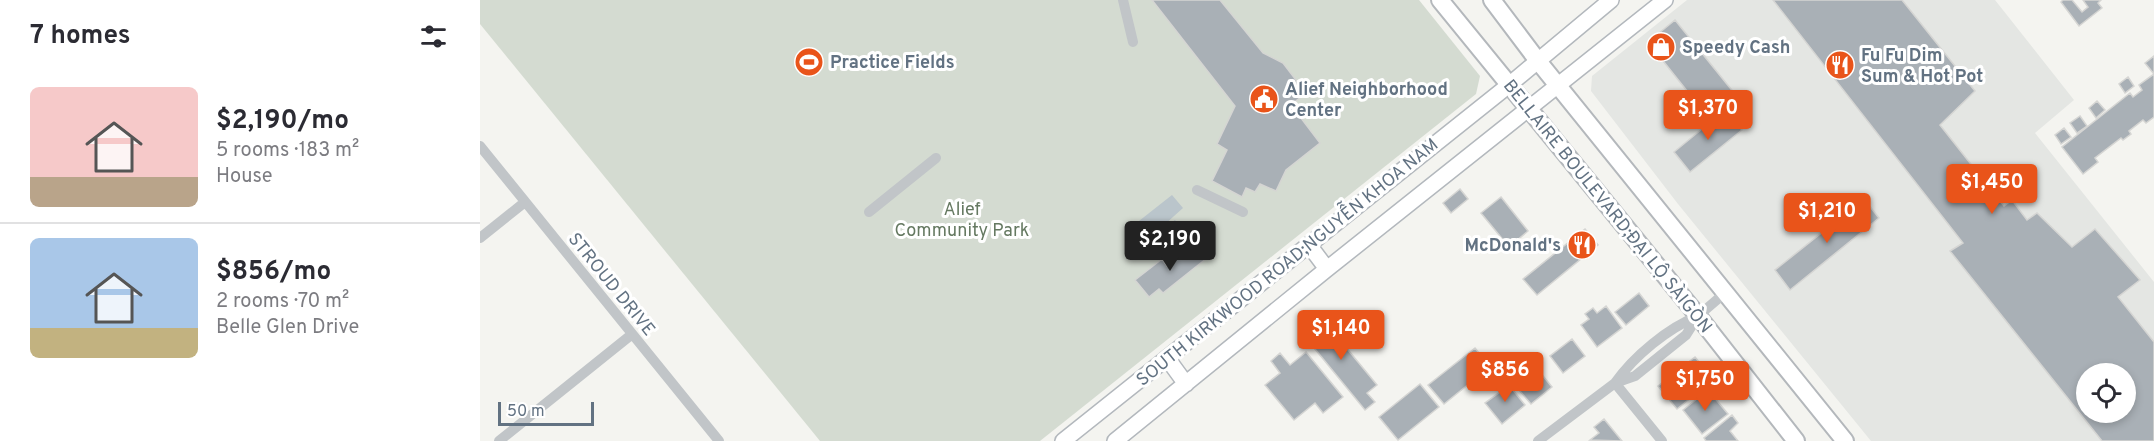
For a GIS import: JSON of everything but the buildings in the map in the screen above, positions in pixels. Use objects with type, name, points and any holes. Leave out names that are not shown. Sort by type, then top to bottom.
[{"type":"main road","name":"BELLAIRE BOULEVARD;ĐẠI LỘ SÀIGÒN","points":[[1440,0],[1698,316],[1796,441]]},
{"type":"main road","name":"BELLAIRE BOULEVARD;ĐẠI LỘ SÀIGÒN","points":[[1492,0],[1538,61],[1845,441]]},
{"type":"main road","name":"SOUTH KIRKWOOD ROAD;NGUYỄN KHOA NAM","points":[[1063,441],[1509,85],[1611,0]]},
{"type":"main road","name":"SOUTH KIRKWOOD ROAD;NGUYỄN KHOA NAM","points":[[1115,441],[1665,0]]},
{"type":"main road","points":[[1309,244],[1328,268]]},
{"type":"main road","points":[[1167,358],[1186,384]]},
{"type":"street","points":[[1123,0],[1133,42]]},
{"type":"street","name":"STROUD DRIVE","points":[[480,146],[719,441]]},
{"type":"street","points":[[869,212],[936,158]]},
{"type":"street","points":[[1197,190],[1243,212]]},
{"type":"street","points":[[480,238],[525,202]]},
{"type":"street","points":[[1538,441],[1615,383],[1627,366],[1680,323],[1698,316],[1726,292]]},
{"type":"street","points":[[499,441],[631,334]]},
{"type":"street","points":[[1615,383],[1662,441]]},
{"type":"shaded area","points":[[1687,0],[1995,0],[2074,100],[2035,133],[2154,282],[2154,441],[1871,441],[1678,204],[1591,91],[1592,76]]},
{"type":"shaded area","points":[[1172,195],[1183,208],[1164,225],[1166,227],[1175,220],[1182,229],[1171,248],[1163,246],[1166,237],[1164,237],[1153,259],[1140,242],[1148,234],[1139,221]]},
{"type":"green space","name":"Alief Community Park","points":[[480,0],[1419,0],[1480,76],[1476,94],[1040,441],[820,441],[480,24]]},
{"type":"place","name":"Speedy Cash","points":[[1661,47]]},
{"type":"place","name":"Practice Fields","points":[[809,62]]},
{"type":"place","name":"Fu Fu Dim Sum & Hot Pot","points":[[1840,65]]},
{"type":"place","name":"Alief Neighborhood Center","points":[[1264,99]]},
{"type":"place","name":"McDonald's","points":[[1582,245]]}]
